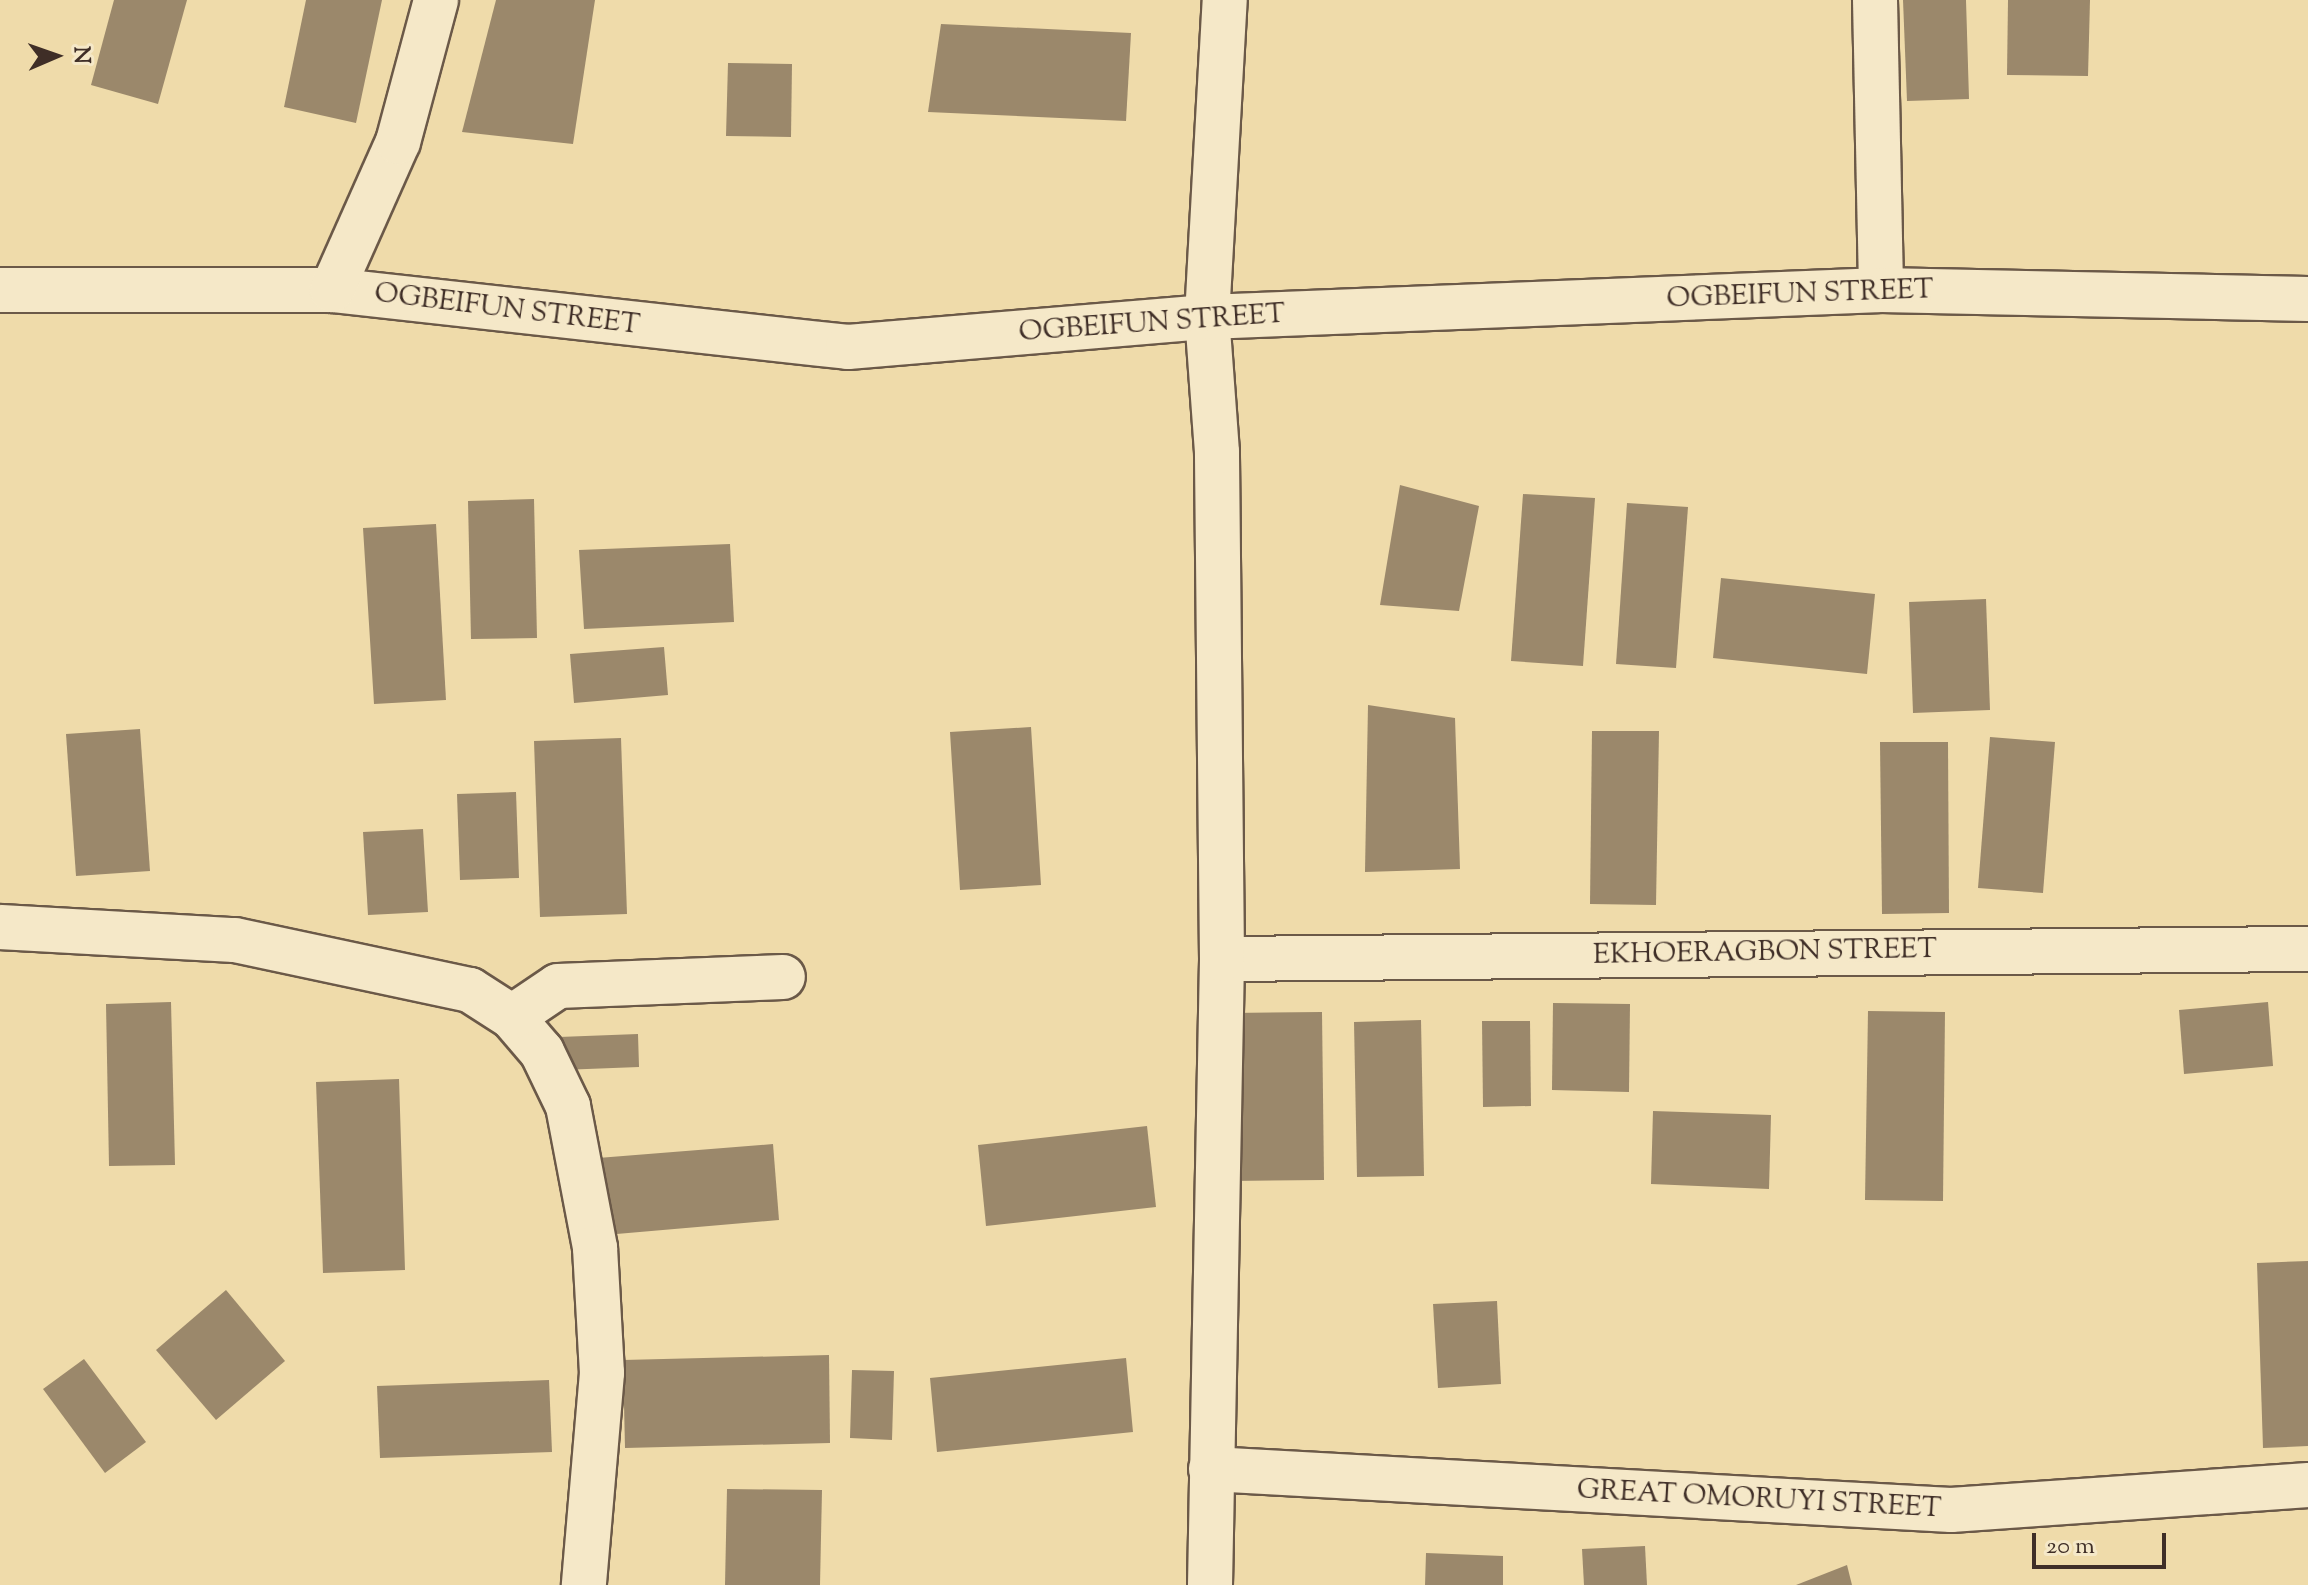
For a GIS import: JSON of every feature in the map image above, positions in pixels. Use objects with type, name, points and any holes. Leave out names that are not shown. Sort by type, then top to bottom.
[{"type":"street","points":[[332,290],[398,142],[436,0]]},
{"type":"street","points":[[1210,1585],[1222,959],[1217,452],[1207,317],[1225,0]]},
{"type":"street","points":[[1875,0],[1881,290]]},
{"type":"street","name":"OGBEIFUN STREET","points":[[0,290],[332,290],[848,347],[1207,317],[1881,290],[2308,299]]},
{"type":"street","points":[[0,927],[235,940],[470,990],[512,1017],[542,1052],[568,1106],[595,1248],[602,1373],[584,1585]]},
{"type":"street","name":"EKHOERAGBON STREET","points":[[1222,959],[2308,949]]},
{"type":"street","points":[[512,1017],[558,986],[783,977]]},
{"type":"street","name":"GREAT OMORUYI STREET","points":[[1211,1469],[1951,1510],[2308,1485]]},
{"type":"building","points":[[114,0],[187,0],[158,104],[91,85]]},
{"type":"building","points":[[306,0],[382,0],[356,123],[284,107]]},
{"type":"building","points":[[496,0],[595,0],[573,144],[462,132]]},
{"type":"building","points":[[1903,0],[1966,0],[1969,99],[1907,101]]},
{"type":"building","points":[[2008,0],[2090,0],[2088,76],[2007,75]]},
{"type":"building","points":[[941,24],[1131,33],[1126,121],[928,112]]},
{"type":"building","points":[[728,63],[792,64],[791,137],[726,136]]},
{"type":"building","points":[[1400,485],[1479,506],[1459,611],[1380,605]]},
{"type":"building","points":[[1523,494],[1595,498],[1583,666],[1511,661]]},
{"type":"building","points":[[534,499],[537,638],[471,639],[468,501]]},
{"type":"building","points":[[1627,503],[1688,507],[1676,668],[1616,664]]},
{"type":"building","points":[[436,524],[446,700],[374,704],[363,528]]},
{"type":"building","points":[[730,544],[734,622],[584,629],[579,550]]},
{"type":"building","points":[[1721,578],[1875,594],[1867,674],[1713,658]]},
{"type":"building","points":[[1986,599],[1990,710],[1913,713],[1909,602]]},
{"type":"building","points":[[664,647],[668,695],[574,703],[570,654]]},
{"type":"building","points":[[1368,705],[1455,718],[1460,869],[1365,872]]},
{"type":"building","points":[[1031,727],[1041,885],[960,890],[950,732]]},
{"type":"building","points":[[140,729],[150,871],[76,876],[66,734]]},
{"type":"building","points":[[1592,731],[1659,731],[1656,905],[1590,904]]},
{"type":"building","points":[[1990,737],[2055,742],[2043,893],[1978,888]]},
{"type":"building","points":[[621,738],[627,914],[540,917],[534,741]]},
{"type":"building","points":[[1880,742],[1948,742],[1949,913],[1882,914]]},
{"type":"building","points":[[516,792],[519,878],[460,880],[457,794]]},
{"type":"building","points":[[423,829],[428,912],[368,915],[363,832]]},
{"type":"building","points":[[171,1002],[175,1165],[109,1166],[106,1004]]},
{"type":"building","points":[[2268,1002],[2273,1066],[2184,1074],[2179,1010]]},
{"type":"building","points":[[1553,1003],[1630,1004],[1629,1092],[1552,1090]]},
{"type":"building","points":[[1868,1011],[1945,1012],[1943,1201],[1865,1200]]},
{"type":"building","points":[[1322,1012],[1324,1180],[1230,1181],[1229,1013]]},
{"type":"building","points":[[1421,1020],[1424,1176],[1357,1177],[1354,1022]]},
{"type":"building","points":[[1482,1021],[1530,1021],[1531,1106],[1483,1107]]},
{"type":"building","points":[[638,1034],[639,1067],[561,1070],[559,1037]]},
{"type":"building","points":[[399,1079],[405,1270],[323,1273],[316,1082]]},
{"type":"building","points":[[1653,1111],[1771,1115],[1769,1189],[1651,1184]]},
{"type":"building","points":[[1147,1126],[1156,1207],[986,1226],[978,1145]]},
{"type":"building","points":[[773,1144],[779,1220],[605,1235],[598,1158]]},
{"type":"building","points":[[2308,1261],[2308,1446],[2263,1448],[2257,1263]]},
{"type":"building","points":[[226,1290],[285,1361],[216,1420],[156,1350]]},
{"type":"building","points":[[1497,1301],[1501,1384],[1438,1388],[1433,1304]]},
{"type":"building","points":[[829,1355],[830,1443],[625,1448],[623,1360]]},
{"type":"building","points":[[1126,1358],[1133,1432],[937,1452],[930,1378]]},
{"type":"building","points":[[84,1359],[146,1442],[105,1473],[43,1389]]},
{"type":"building","points":[[852,1370],[894,1371],[892,1440],[850,1438]]},
{"type":"building","points":[[549,1380],[552,1452],[380,1458],[377,1386]]},
{"type":"building","points":[[727,1489],[822,1490],[820,1585],[725,1585]]},
{"type":"building","points":[[1645,1546],[1647,1585],[1584,1585],[1582,1549]]},
{"type":"building","points":[[1426,1553],[1503,1556],[1503,1585],[1425,1585]]},
{"type":"building","points":[[1847,1565],[1852,1585],[1796,1585]]}]
